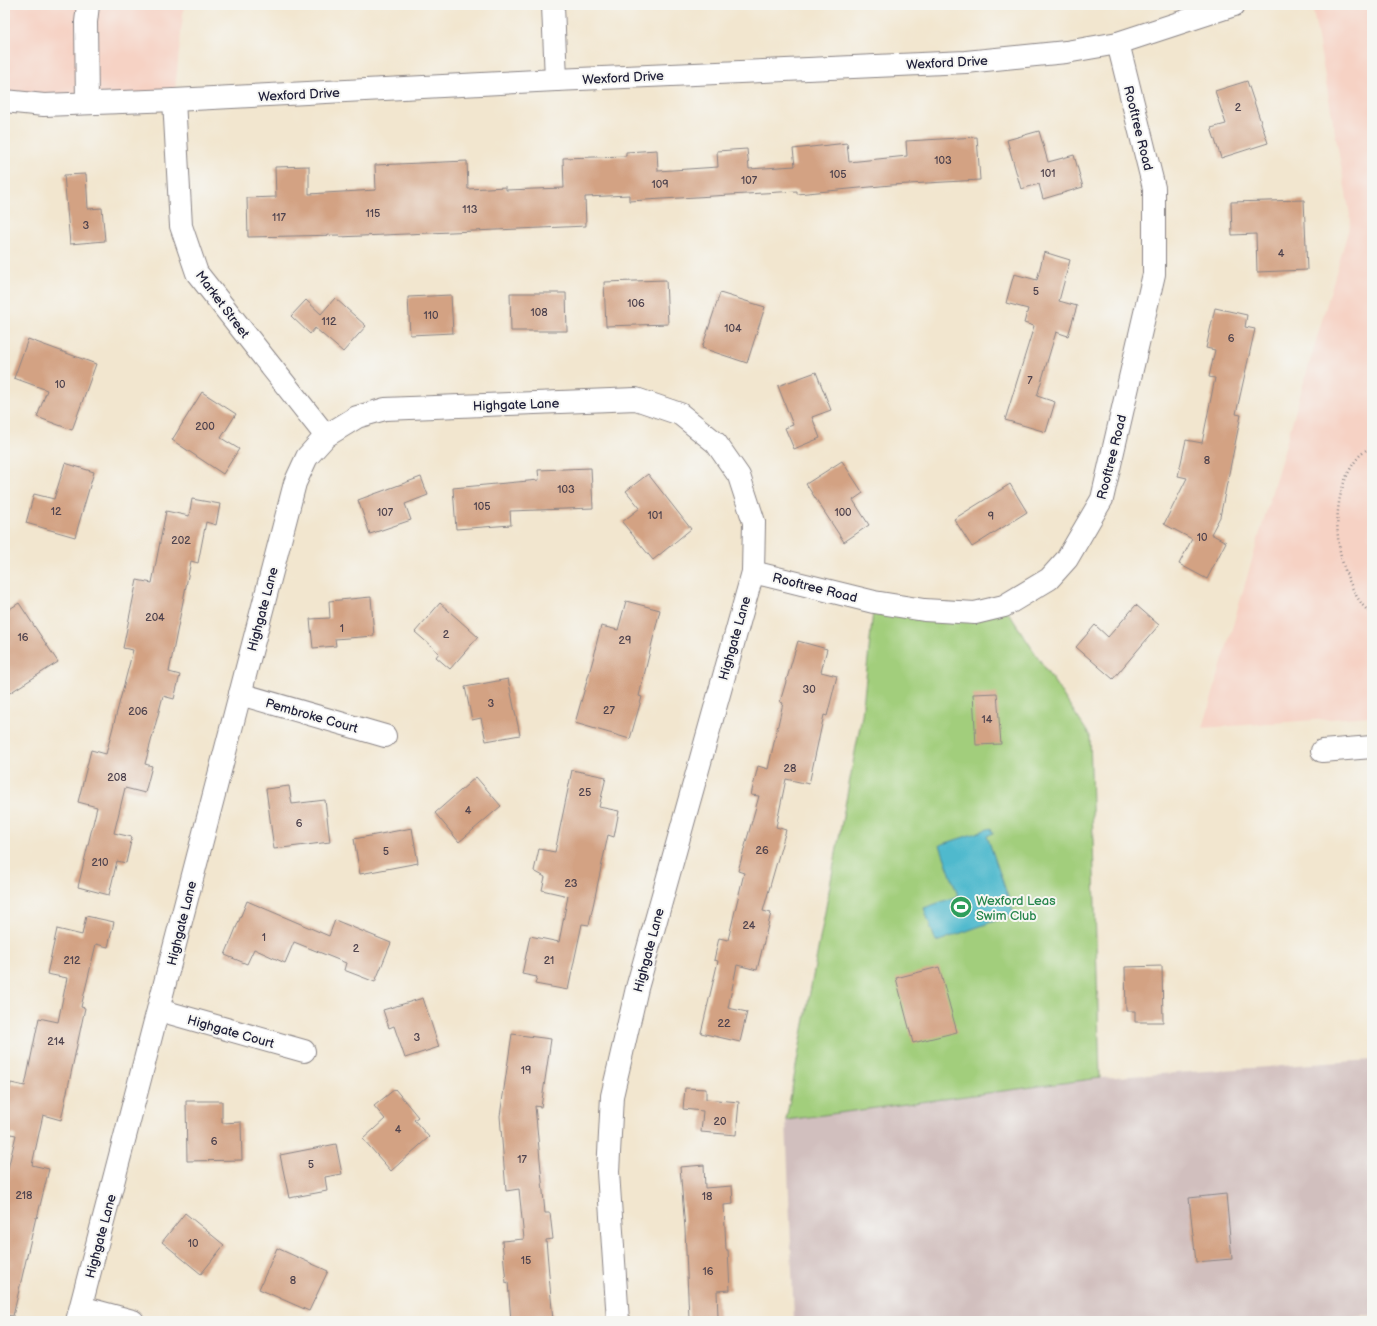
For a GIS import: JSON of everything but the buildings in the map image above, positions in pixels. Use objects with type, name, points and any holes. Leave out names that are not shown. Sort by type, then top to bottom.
[{"type":"street","points":[[87,103],[86,22],[88,5]]},
{"type":"street","points":[[553,5],[556,80]]},
{"type":"street","name":"Wexford Drive","points":[[5,101],[44,104],[174,100],[556,80],[966,62],[1066,52],[1118,43],[1234,5]]},
{"type":"street","name":"Rooftree Road","points":[[753,572],[874,602],[924,610],[975,613],[1004,606],[1049,578],[1067,559],[1102,499],[1154,274],[1154,188],[1118,43]]},
{"type":"street","name":"Market Street","points":[[174,100],[180,226],[197,273],[326,436]]},
{"type":"street","name":"Highgate Lane","points":[[79,1314],[295,483],[307,457],[326,436],[357,417],[385,409],[636,399],[680,414],[716,443],[739,476],[754,522],[753,572],[637,988],[612,1096],[608,1172],[618,1321]]},
{"type":"street","name":"Pembroke Court","points":[[240,694],[385,736]]},
{"type":"street","points":[[1322,751],[1372,747]]},
{"type":"street","name":"Highgate Court","points":[[159,1010],[304,1052]]},
{"type":"street","points":[[79,1314],[133,1321]]},
{"type":"path","points":[[1372,445],[1357,459],[1348,475],[1339,507],[1337,539],[1341,560],[1348,579],[1357,598],[1372,614]]},
{"type":"shaded area","points":[[5,5],[184,5],[174,100],[5,101]]},
{"type":"shaded area","points":[[1312,5],[1372,5],[1372,716],[1203,728],[1351,221]]},
{"type":"shaded area","points":[[1372,1060],[1372,1315],[1325,1321],[794,1321],[786,1120],[1100,1078]]},
{"type":"green space","name":"Wexford Leas Swim Club","points":[[874,602],[1004,606],[1090,736],[1100,1078],[786,1120],[862,715]]},
{"type":"water","points":[[991,828],[993,833],[987,836],[1014,914],[936,942],[924,908],[958,896],[940,845]]},
{"type":"place","name":"Wexford Leas Swim Club","points":[[961,907]]}]
